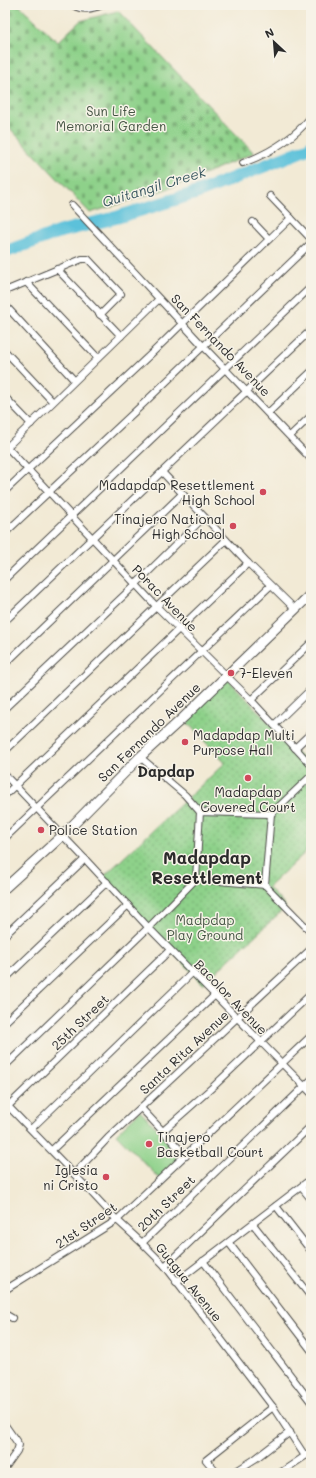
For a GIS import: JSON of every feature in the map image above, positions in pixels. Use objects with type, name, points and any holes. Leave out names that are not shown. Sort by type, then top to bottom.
[{"type":"main road","name":"San Fernando Avenue","points":[[5,888],[63,835],[140,757],[311,594]]},
{"type":"street","points":[[74,5],[77,8],[84,9],[102,5]]},
{"type":"street","points":[[243,163],[256,158],[283,143],[301,129],[311,116]]},
{"type":"street","points":[[270,196],[311,239]]},
{"type":"street","name":"San Fernando Avenue","points":[[72,205],[311,460]]},
{"type":"street","points":[[5,491],[152,353],[181,323],[291,218]]},
{"type":"street","points":[[253,222],[269,239]]},
{"type":"street","points":[[5,533],[311,243]]},
{"type":"street","points":[[5,291],[85,258],[90,260],[121,294],[100,315]]},
{"type":"street","points":[[58,269],[121,336]]},
{"type":"street","points":[[26,282],[98,358]]},
{"type":"street","points":[[5,579],[311,287]]},
{"type":"street","points":[[6,447],[159,299]]},
{"type":"street","points":[[5,305],[74,380]]},
{"type":"street","points":[[5,621],[311,330]]},
{"type":"street","points":[[5,351],[52,402]]},
{"type":"street","points":[[268,414],[311,372]]},
{"type":"street","points":[[5,397],[31,424]]},
{"type":"street","points":[[290,436],[311,416]]},
{"type":"street","name":"Porac Avenue","points":[[6,447],[29,469],[156,606],[251,700],[311,765]]},
{"type":"street","points":[[162,472],[270,586],[295,609]]},
{"type":"street","points":[[5,664],[114,561],[182,494]]},
{"type":"street","points":[[5,708],[136,584],[204,517]]},
{"type":"street","points":[[5,751],[226,540]]},
{"type":"street","points":[[5,795],[180,630],[248,563]]},
{"type":"street","points":[[5,838],[270,586]]},
{"type":"street","points":[[251,700],[311,643]]},
{"type":"street","points":[[274,725],[311,689]]},
{"type":"street","points":[[295,748],[311,733]]},
{"type":"street","points":[[140,757],[184,795],[200,812],[271,814]]},
{"type":"street","name":"Bacolor Avenue","points":[[5,775],[85,858],[170,950],[311,1093]]},
{"type":"street","points":[[265,886],[271,814],[311,776]]},
{"type":"street","points":[[5,1066],[196,879],[200,812]]},
{"type":"street","points":[[5,935],[85,858]]},
{"type":"street","points":[[196,879],[265,886],[311,932]]},
{"type":"street","points":[[5,979],[107,882]]},
{"type":"street","points":[[5,1022],[128,904]]},
{"type":"street","name":"Santa Rita Avenue","points":[[74,1174],[108,1138],[311,949]]},
{"type":"street","name":"25th Street","points":[[6,1106],[170,950]]},
{"type":"street","points":[[31,1129],[193,972]]},
{"type":"street","points":[[52,1150],[215,994]]},
{"type":"street","points":[[163,1131],[311,994]]},
{"type":"street","name":"21st Street","points":[[5,1290],[116,1220],[186,1156],[311,1036]]},
{"type":"street","name":"20th Street","points":[[142,1243],[311,1080]]},
{"type":"street","name":"Guagua Avenue","points":[[6,1106],[52,1150],[116,1220],[165,1266],[273,1407],[305,1456]]},
{"type":"street","points":[[141,1108],[186,1156]]},
{"type":"street","points":[[165,1266],[311,1126]]},
{"type":"street","points":[[176,1282],[254,1224],[311,1178]]},
{"type":"street","points":[[301,1187],[311,1199]]},
{"type":"street","points":[[276,1206],[311,1251]]},
{"type":"street","points":[[254,1224],[311,1297]]},
{"type":"street","points":[[228,1243],[311,1350]]},
{"type":"street","points":[[204,1261],[311,1402]]},
{"type":"street","points":[[5,1314],[12,1318]]},
{"type":"street","points":[[217,1473],[206,1460],[273,1407]]},
{"type":"street","points":[[5,1425],[19,1445],[17,1451],[5,1468]]},
{"type":"street","points":[[233,1473],[255,1459],[290,1432]]},
{"type":"street","points":[[281,1473],[311,1452]]},
{"type":"green space","name":"Sun Life Memorial Garden","points":[[5,5],[19,5],[58,42],[80,21],[118,11],[254,153],[173,187],[90,213],[5,123]]},
{"type":"green space","name":"Madpdap Play Ground","points":[[227,678],[311,767],[311,847],[268,887],[286,907],[203,984],[103,877],[225,763],[184,719]]},
{"type":"green space","name":"Tinajero Basketball Court","points":[[140,1111],[183,1155],[159,1178],[116,1134]]},
{"type":"waterway","name":"Quitangil Creek","points":[[5,252],[59,232],[118,217],[199,192],[311,146]]},
{"type":"place","name":"Madapdap Resettlement High School","points":[[263,492]]},
{"type":"place","name":"Tinajero National High School","points":[[233,526]]},
{"type":"place","name":"7-Eleven","points":[[231,673]]},
{"type":"place","name":"Madapdap Multi Purpose Hall","points":[[185,742]]},
{"type":"place","name":"Madapdap Covered Court","points":[[248,778]]},
{"type":"place","name":"Police Station","points":[[41,830]]},
{"type":"place","name":"Tinajero Basketball Court","points":[[149,1144]]},
{"type":"place","name":"Iglesia ni Cristo","points":[[106,1177]]},
{"type":"district","name":"Dapdap","points":[[166,772]]},
{"type":"district","name":"Madapdap Resettlement","points":[[207,868]]}]
